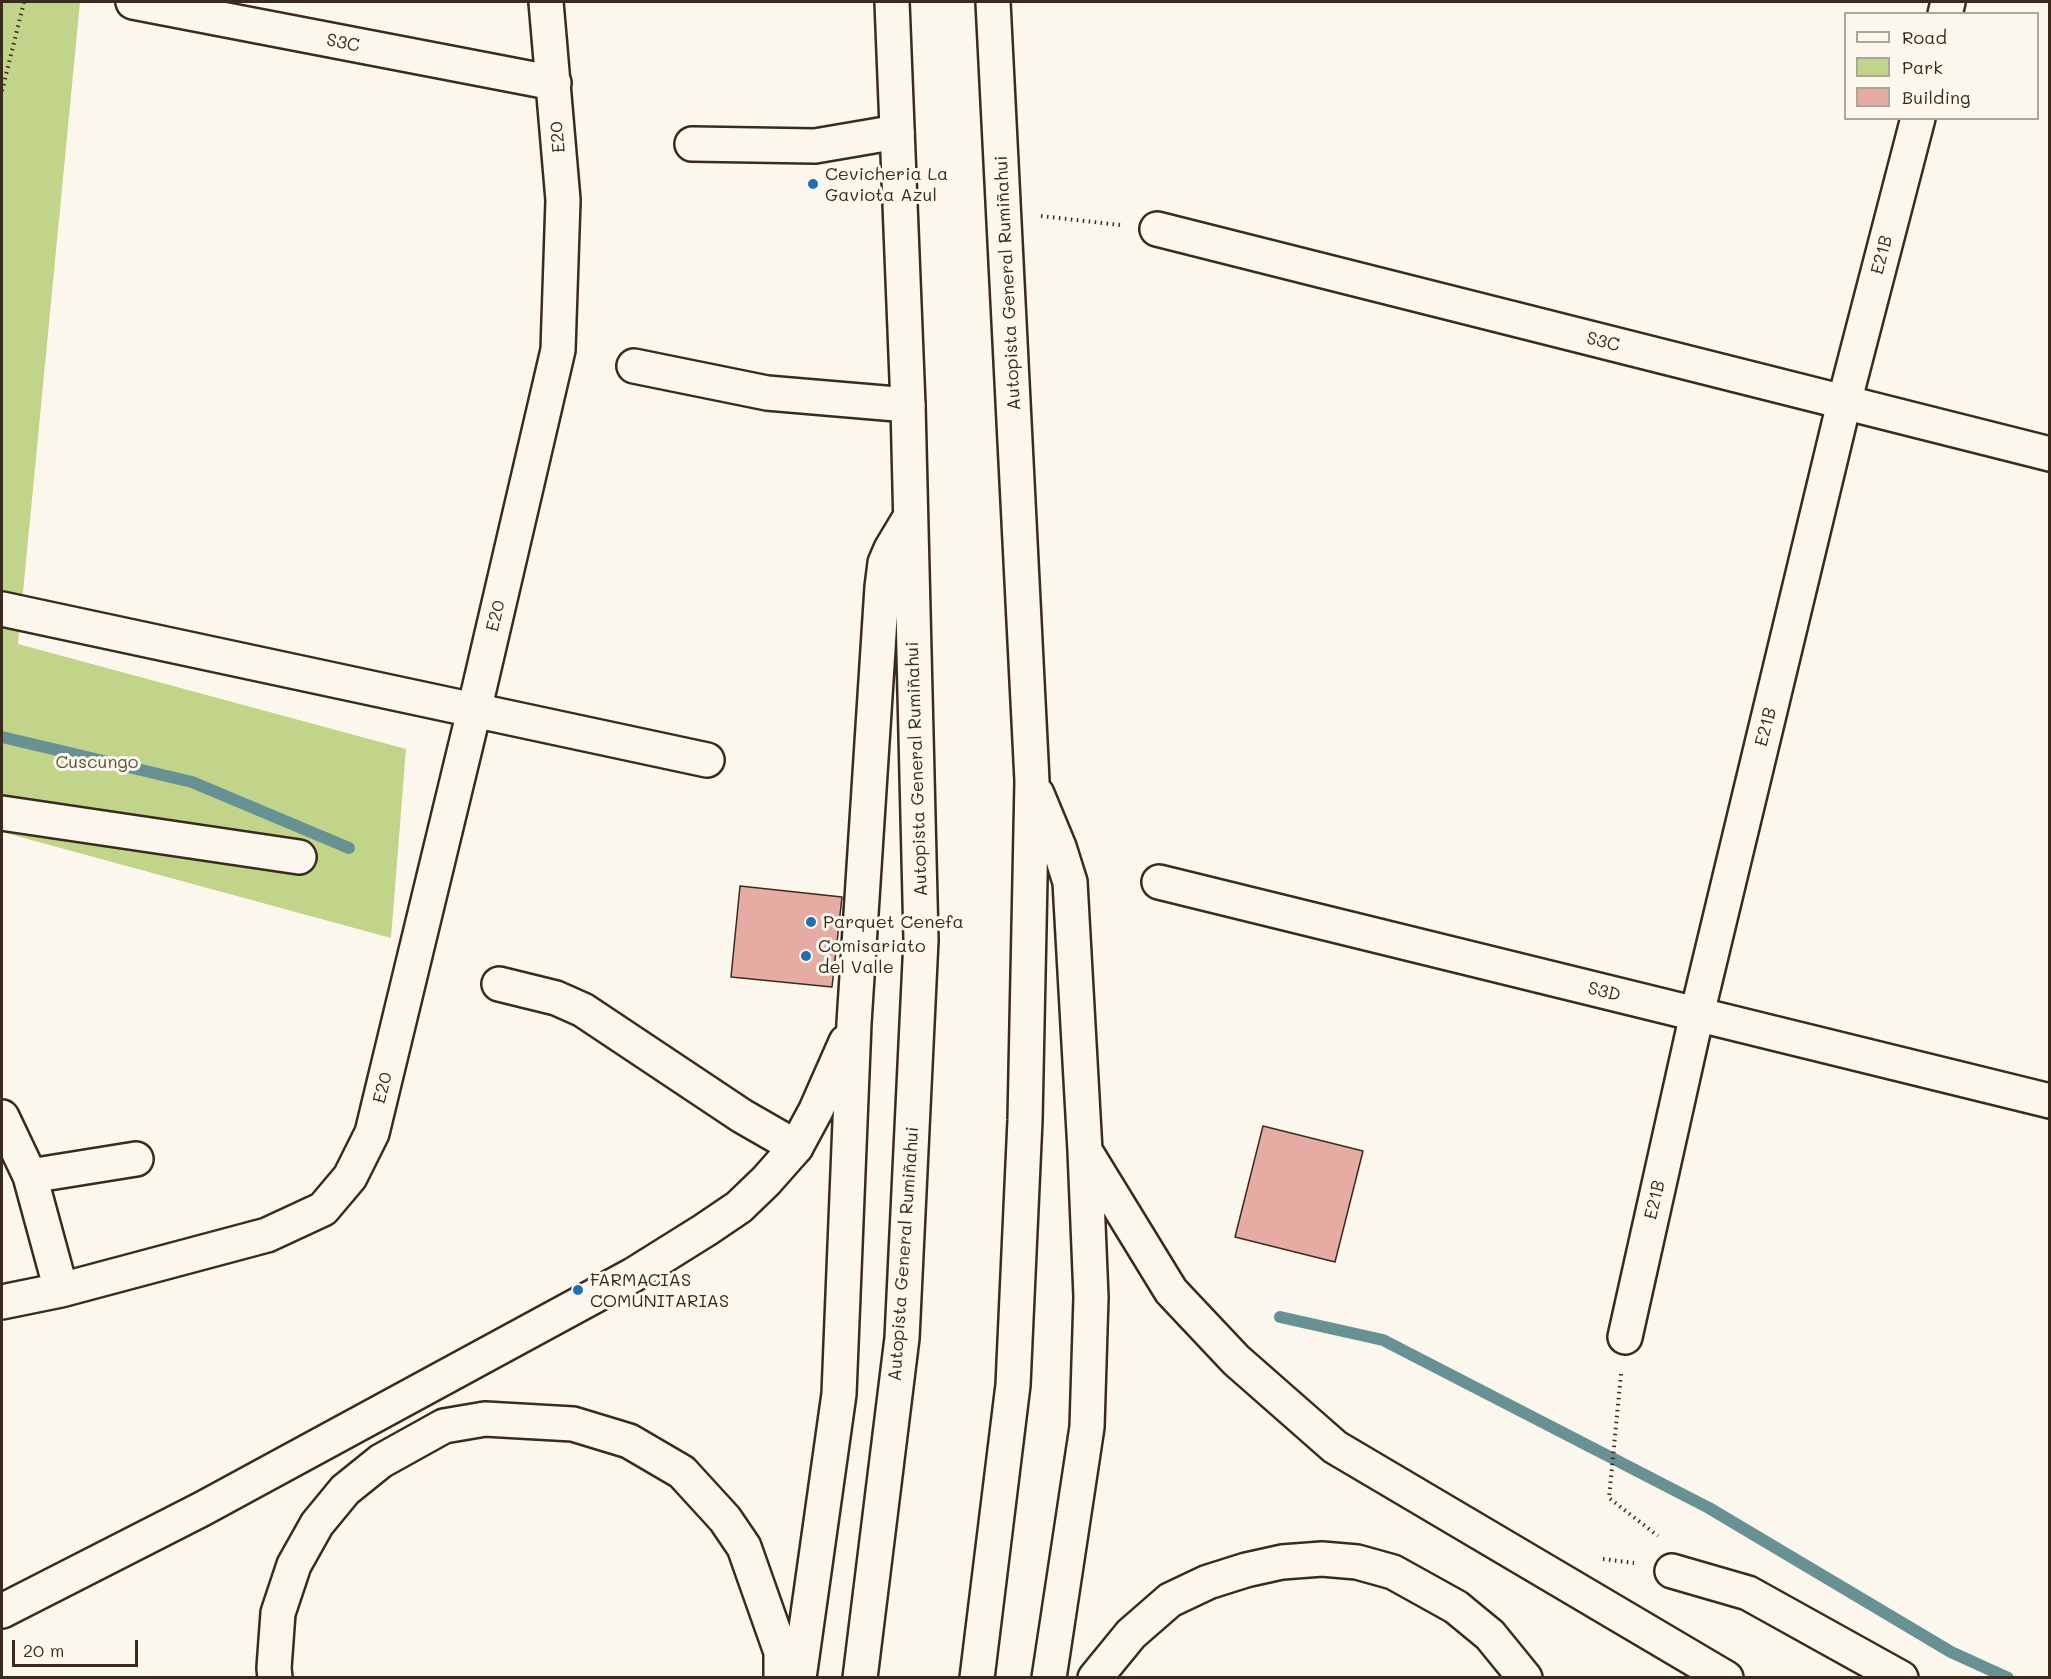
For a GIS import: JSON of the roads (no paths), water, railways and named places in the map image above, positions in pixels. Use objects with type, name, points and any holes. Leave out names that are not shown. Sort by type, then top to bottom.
[{"type":"main road","name":"S3C","points":[[133,2],[554,83]]},
{"type":"main road","name":"E20","points":[[61,1290],[267,1235],[323,1209],[350,1177],[372,1132],[474,711],[558,350],[563,200],[546,2]]},
{"type":"main road","name":"Autopista General Rumiñahui","points":[[860,1677],[902,1338],[921,940],[908,405],[892,2]]},
{"type":"main road","name":"Autopista General Rumiñahui","points":[[977,1677],[1013,1385],[1025,1120],[1032,782],[993,2]]},
{"type":"main road","name":"E21B","points":[[1624,1337],[1697,1014],[1844,403],[1917,120]]},
{"type":"main road","points":[[692,144],[815,146],[897,132]]},
{"type":"main road","name":"S3C","points":[[1157,229],[2049,454]]},
{"type":"main road","points":[[634,366],[767,393],[908,405]]},
{"type":"main road","points":[[799,1677],[839,1394],[854,1023],[882,587],[885,563],[910,517]]},
{"type":"main road","points":[[2,609],[707,760]]},
{"type":"main road","points":[[1032,782],[1059,847],[1070,882],[1091,1297],[1087,1427],[1049,1677]]},
{"type":"main road","points":[[2,813],[299,857]]},
{"type":"main road","name":"S3D","points":[[1159,882],[2049,1101]]},
{"type":"main road","points":[[499,984],[556,998],[583,1010],[742,1116],[796,1147]]},
{"type":"main road","points":[[2,1611],[202,1509],[633,1275],[739,1207],[796,1147],[816,1110],[854,1023]]},
{"type":"main road","points":[[2,1117],[30,1176],[61,1290],[2,1302]]},
{"type":"main road","points":[[1085,1151],[1171,1291],[1236,1360],[1335,1447],[1726,1677]]},
{"type":"main road","points":[[30,1176],[136,1159]]},
{"type":"main road","points":[[275,1677],[278,1613],[294,1566],[317,1524],[345,1490],[381,1461],[444,1426],[485,1419],[573,1424],[629,1441],[682,1472],[725,1519],[744,1547],[781,1652],[781,1677]]},
{"type":"main road","points":[[1095,1677],[1131,1634],[1170,1600],[1208,1582],[1246,1570],[1282,1562],[1322,1559],[1357,1562],[1393,1572],[1456,1607],[1490,1635],[1524,1677]]},
{"type":"main road","points":[[1672,1571],[1748,1593],[1901,1677]]},
{"type":"waterway","points":[[2,737],[192,782],[349,848]]},
{"type":"waterway","points":[[1280,1317],[1383,1340],[1709,1508],[1951,1652],[2008,1678]]},
{"type":"place","name":"Cevicheria La Gaviota Azul","points":[[813,184]]},
{"type":"place","name":"Parquet Cenefa","points":[[811,922]]},
{"type":"place","name":"Comisariato del Valle","points":[[806,956]]},
{"type":"place","name":"FARMACIAS COMUNITARIAS","points":[[578,1290]]},
{"type":"park label","name":"Cuscungo","points":[[97,762]]}]
